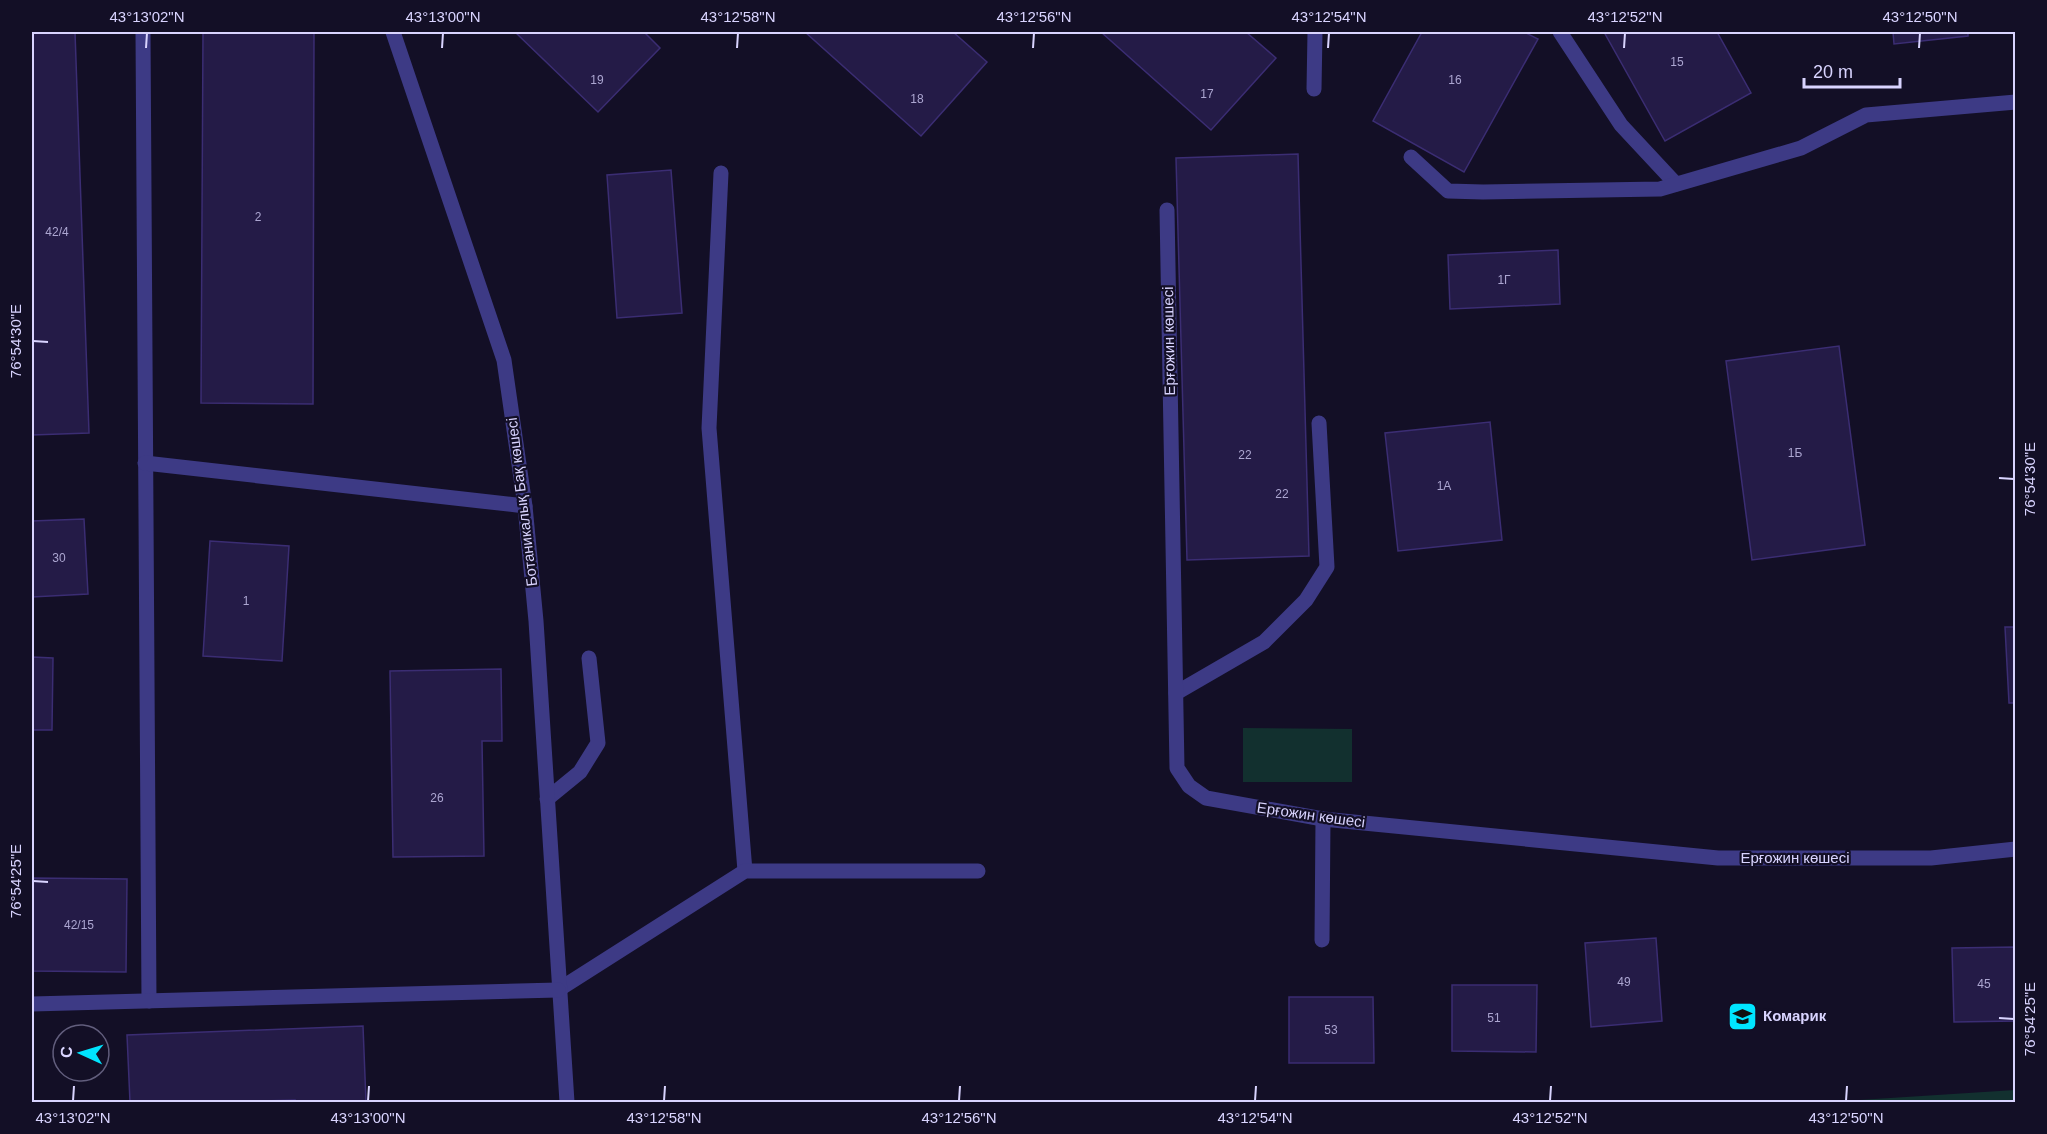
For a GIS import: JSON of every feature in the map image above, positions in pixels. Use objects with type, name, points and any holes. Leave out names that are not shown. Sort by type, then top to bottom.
[{"type":"street","points":[[143,32],[149,1001]]},
{"type":"street","name":"Ботаникалық Бақ көшесі","points":[[393,32],[504,360],[525,506],[536,621],[567,1102]]},
{"type":"street","points":[[1314,90],[1315,32]]},
{"type":"street","points":[[1560,32],[1621,125],[1676,184]]},
{"type":"street","points":[[1411,157],[1448,191],[1660,189],[1801,148],[1866,115],[2016,102]]},
{"type":"street","points":[[721,172],[709,428],[745,871]]},
{"type":"street","name":"Ерғожин көшесі","points":[[1167,210],[1178,768],[1190,786],[1206,798],[1323,819],[1718,858],[1931,858],[2016,849]]},
{"type":"street","points":[[1176,693],[1264,642],[1306,600],[1327,567],[1319,423]]},
{"type":"street","points":[[145,463],[525,506]]},
{"type":"street","points":[[547,799],[580,772],[598,743],[590,658]]},
{"type":"street","points":[[1322,940],[1323,819]]},
{"type":"street","points":[[32,1004],[558,990],[745,871],[978,871]]},
{"type":"green space","points":[[1243,728],[1352,729],[1352,782],[1243,782]]},
{"type":"green space","points":[[2015,1090],[2015,1102],[1828,1102]]},
{"type":"building","points":[[32,32],[75,32],[89,433],[32,435]]},
{"type":"building","points":[[203,32],[314,32],[313,404],[201,403]]},
{"type":"building","points":[[515,32],[644,32],[660,48],[598,112]]},
{"type":"building","points":[[805,32],[953,32],[987,62],[921,136]]},
{"type":"building","points":[[1101,32],[1246,32],[1276,58],[1211,130]]},
{"type":"building","points":[[1422,32],[1524,32],[1538,39],[1464,172],[1373,121]]},
{"type":"building","points":[[1604,32],[1717,32],[1751,93],[1665,141]]},
{"type":"building","points":[[1893,32],[1968,32],[1968,36],[1894,44]]},
{"type":"building","points":[[1298,154],[1309,556],[1187,560],[1176,158]]},
{"type":"building","points":[[671,170],[682,313],[617,318],[607,175]]},
{"type":"building","points":[[1558,250],[1560,304],[1450,309],[1448,255]]},
{"type":"building","points":[[1839,346],[1865,545],[1752,560],[1726,361]]},
{"type":"building","points":[[1490,422],[1502,540],[1398,551],[1385,433]]},
{"type":"building","points":[[84,519],[88,594],[32,597],[32,521]]},
{"type":"building","points":[[210,541],[289,546],[282,661],[203,656]]},
{"type":"building","points":[[2005,627],[2016,627],[2016,703],[2009,703]]},
{"type":"building","points":[[32,657],[53,658],[52,730],[32,730]]},
{"type":"building","points":[[501,669],[502,741],[482,741],[484,856],[393,857],[390,671]]},
{"type":"building","points":[[32,878],[127,879],[126,972],[32,971]]},
{"type":"building","points":[[1656,938],[1662,1021],[1591,1027],[1585,943]]},
{"type":"building","points":[[2016,947],[2016,1021],[1954,1022],[1952,948]]},
{"type":"building","points":[[1452,985],[1537,985],[1536,1052],[1452,1051]]},
{"type":"building","points":[[1289,997],[1373,997],[1374,1063],[1289,1063]]},
{"type":"building","points":[[363,1026],[366,1102],[295,1102],[295,1100],[130,1102],[127,1035]]},
{"type":"place","name":"Комарик","points":[[1742,1016]]}]
